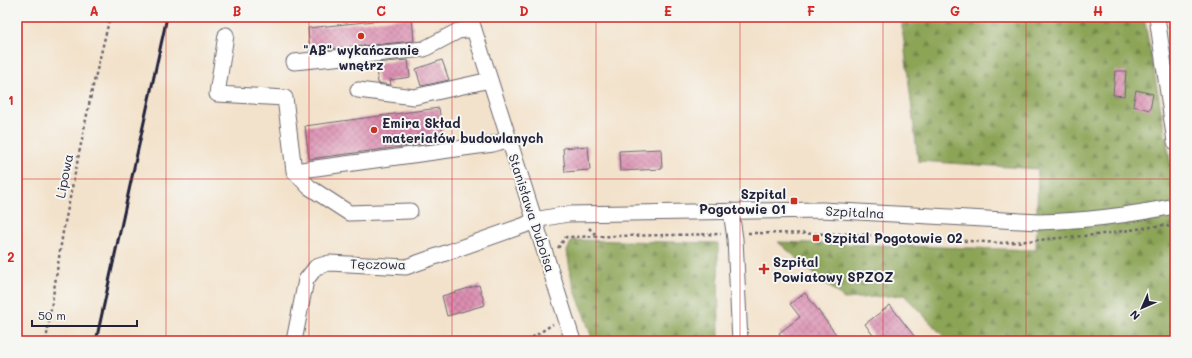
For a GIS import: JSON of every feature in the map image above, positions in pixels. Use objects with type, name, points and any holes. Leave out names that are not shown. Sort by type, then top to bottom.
[{"type":"street","points":[[1157,17],[1175,142]]},
{"type":"street","points":[[294,62],[424,50],[472,23]]},
{"type":"street","name":"Stanisława Duboisa","points":[[472,23],[573,341]]},
{"type":"street","points":[[226,35],[217,94],[285,98],[294,171],[310,187],[349,213],[410,211]]},
{"type":"street","points":[[358,90],[414,97],[490,80]]},
{"type":"street","points":[[294,171],[493,144],[508,139]]},
{"type":"street","name":"Szpitalna","points":[[534,220],[568,214],[822,210],[1039,222],[1070,221],[1117,216],[1175,206]]},
{"type":"street","points":[[731,211],[735,239],[740,341]]},
{"type":"street","name":"Tęczowa","points":[[294,341],[306,280],[316,267],[329,262],[406,267],[525,225],[534,220]]},
{"type":"path","name":"Lipowa","points":[[46,341],[63,232],[92,90],[110,17]]},
{"type":"path","points":[[746,233],[848,234],[1002,242],[1096,235],[1159,225],[1168,225],[1175,228]]},
{"type":"path","points":[[558,253],[558,247],[566,237],[721,234]]},
{"type":"path","points":[[528,341],[565,316]]},
{"type":"green space","points":[[901,17],[1144,17],[1175,187],[1175,341],[948,341],[904,295],[844,299],[778,242],[1036,250],[1038,169],[918,161]]},
{"type":"green space","points":[[572,240],[718,243],[719,341],[593,341],[572,281],[567,251]]},
{"type":"building","name":"\"AB\" wykańczanie wnętrz","points":[[412,17],[414,41],[310,51],[308,28]]},
{"type":"building","points":[[408,60],[410,77],[390,80],[391,85],[378,83],[375,63]]},
{"type":"building","points":[[442,60],[449,80],[421,86],[416,69]]},
{"type":"building","points":[[1115,71],[1126,71],[1124,96],[1113,95]]},
{"type":"building","points":[[1136,90],[1153,94],[1150,110],[1133,106]]},
{"type":"building","name":"Emira Skład materiałów budowlanych","points":[[439,108],[443,135],[438,142],[309,159],[305,126]]},
{"type":"building","points":[[588,146],[590,170],[565,172],[563,148]]},
{"type":"building","points":[[661,149],[662,169],[620,171],[619,151]]},
{"type":"building","points":[[479,285],[485,305],[447,316],[442,296]]},
{"type":"building","points":[[805,293],[841,341],[785,341],[779,333],[800,317],[790,304]]},
{"type":"building","points":[[890,305],[918,341],[877,341],[865,324]]},
{"type":"railway","points":[[96,341],[167,17]]},
{"type":"place","name":"\"AB\" wykańczanie wnętrz","points":[[361,36]]},
{"type":"place","name":"Emira Skład materiałów budowlanych","points":[[374,130]]},
{"type":"place","name":"Szpital Pogotowie 01","points":[[794,201]]},
{"type":"place","name":"Szpital Pogotowie 02","points":[[816,238]]},
{"type":"place","name":"Szpital Powiatowy SPZOZ","points":[[764,269]]}]
